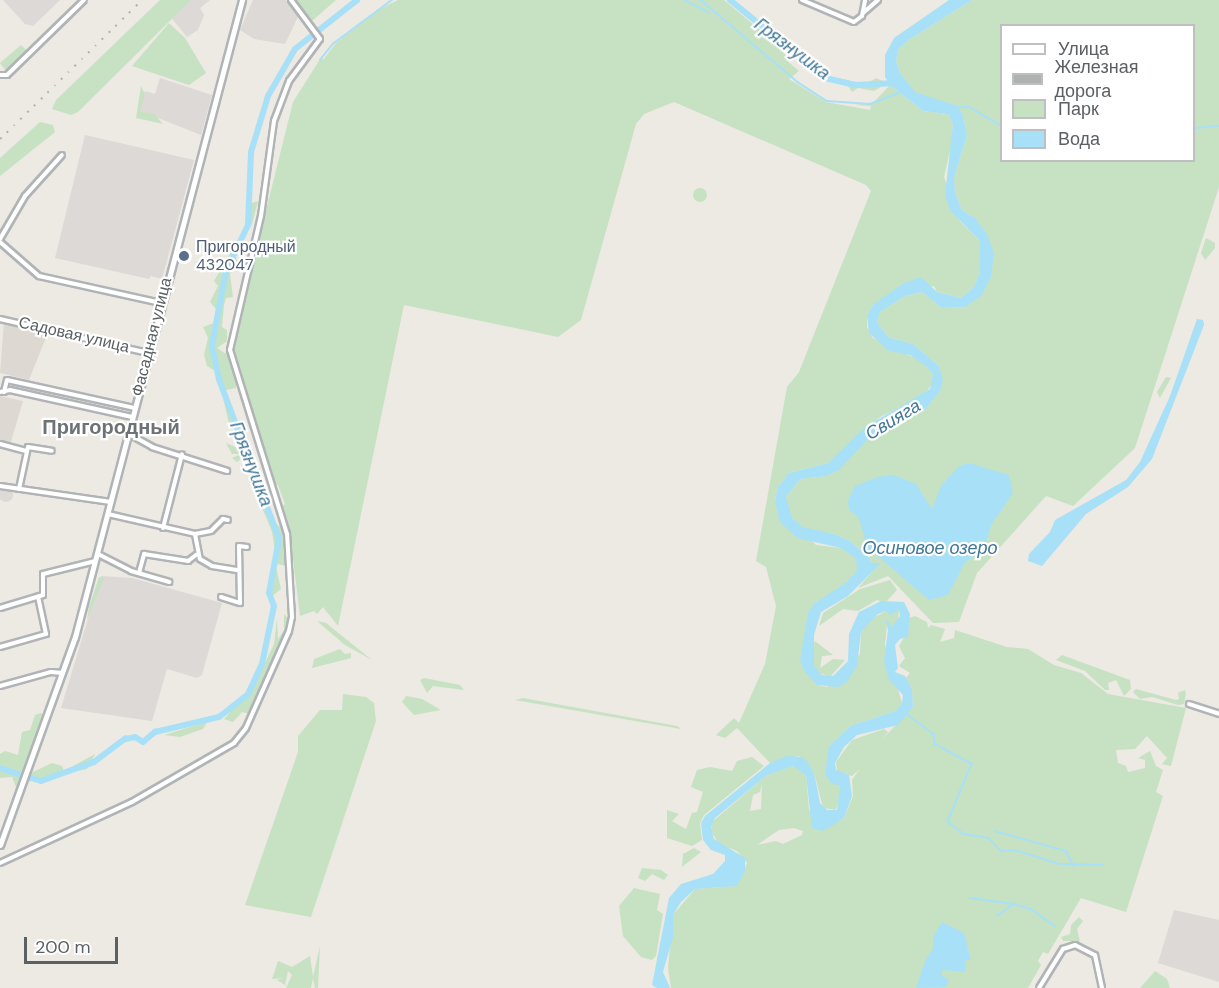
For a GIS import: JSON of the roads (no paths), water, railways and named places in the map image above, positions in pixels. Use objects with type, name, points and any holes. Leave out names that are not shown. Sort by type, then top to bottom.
[{"type":"main road","name":"Фасадная улица","points":[[0,845],[65,673],[112,502],[148,353],[242,0]]},
{"type":"street","points":[[0,75],[7,75],[84,0]]},
{"type":"street","points":[[0,863],[132,802],[234,743],[246,728],[289,631],[292,617],[287,534],[230,350],[261,216],[274,121],[289,81],[320,39],[291,0]]},
{"type":"street","points":[[802,0],[851,22],[878,0]]},
{"type":"street","points":[[862,13],[865,0]]},
{"type":"street","points":[[62,155],[26,196],[0,241],[39,276],[161,303]]},
{"type":"street","name":"Садовая улица","points":[[0,318],[148,353]]},
{"type":"street","points":[[132,417],[2,392],[7,380],[134,408]]},
{"type":"street","points":[[129,434],[152,447],[182,454],[227,471]]},
{"type":"street","points":[[0,444],[27,451]]},
{"type":"street","points":[[19,489],[28,447],[52,451]]},
{"type":"street","points":[[162,528],[182,454]]},
{"type":"street","points":[[0,486],[112,502]]},
{"type":"street","points":[[108,514],[195,534],[211,531],[223,519],[228,520]]},
{"type":"street","points":[[195,534],[196,555]]},
{"type":"street","points":[[221,597],[240,603],[242,586],[237,570],[239,546],[247,548]]},
{"type":"street","points":[[98,554],[139,573],[169,582]]},
{"type":"street","points":[[139,573],[144,554],[188,561],[196,555]]},
{"type":"street","points":[[196,555],[212,566],[237,570]]},
{"type":"street","points":[[0,608],[39,596],[45,591],[43,574],[96,561]]},
{"type":"street","points":[[0,647],[46,634],[39,596]]},
{"type":"street","points":[[0,686],[51,672],[65,673]]},
{"type":"street","points":[[1189,704],[1219,714]]},
{"type":"street","points":[[1039,988],[1063,949],[1075,945],[1095,955],[1102,988]]},
{"type":"water","name":"Свияга","points":[[949,0],[972,0],[907,41],[898,50],[896,61],[900,73],[915,92],[957,106],[963,115],[967,135],[954,178],[955,192],[962,210],[975,218],[987,234],[994,253],[991,277],[981,296],[965,307],[942,308],[922,292],[905,296],[880,312],[877,322],[888,337],[913,344],[939,366],[943,380],[940,391],[925,410],[869,438],[839,470],[826,476],[800,479],[786,497],[792,518],[803,527],[834,534],[850,541],[870,558],[871,563],[881,563],[848,596],[821,612],[814,635],[814,666],[822,675],[833,676],[848,661],[849,634],[859,612],[881,601],[904,602],[910,614],[908,637],[900,639],[895,645],[898,668],[895,672],[905,676],[912,689],[913,707],[898,725],[857,735],[844,747],[835,763],[836,770],[849,775],[852,796],[844,818],[832,826],[822,831],[812,828],[806,775],[793,766],[767,775],[715,818],[711,827],[714,839],[745,858],[745,871],[737,886],[695,889],[681,902],[673,915],[673,937],[663,972],[670,988],[657,988],[652,985],[669,898],[681,884],[713,874],[725,861],[725,855],[711,850],[703,840],[701,823],[705,816],[770,763],[787,756],[802,757],[808,762],[815,777],[820,803],[827,810],[837,810],[840,786],[831,783],[825,774],[829,746],[850,726],[896,711],[902,703],[903,695],[889,680],[884,661],[888,630],[885,618],[892,627],[900,616],[899,610],[890,615],[886,611],[878,614],[861,632],[857,666],[847,682],[838,687],[817,685],[805,672],[800,660],[808,613],[815,603],[847,582],[857,570],[856,558],[841,548],[797,538],[780,522],[775,501],[778,487],[789,473],[828,463],[865,427],[930,389],[933,374],[927,367],[910,355],[889,351],[869,333],[867,315],[873,305],[902,284],[921,277],[937,292],[961,298],[974,287],[980,272],[980,241],[950,210],[945,195],[953,124],[948,114],[923,111],[890,85],[885,77],[885,55],[894,38]]},
{"type":"water","points":[[1197,319],[1203,320],[1204,325],[1152,459],[1128,487],[1086,514],[1042,566],[1028,561],[1029,554],[1050,532],[1055,520],[1126,480],[1140,462],[1170,396]]},
{"type":"water","name":"Осиновое озеро","points":[[969,463],[1009,475],[1013,493],[991,525],[984,550],[965,562],[948,595],[929,600],[867,547],[859,518],[849,510],[848,500],[855,486],[878,477],[894,475],[916,484],[932,509],[941,486],[959,466]]},
{"type":"water","points":[[942,922],[964,933],[971,960],[966,960],[965,972],[942,970],[942,976],[949,979],[946,987],[916,988],[926,959],[933,949],[933,937]]},
{"type":"waterway","name":"Грязнушка","points":[[0,768],[41,781],[94,762],[125,739],[135,737],[143,742],[155,732],[219,717],[248,694],[262,664],[274,606],[269,593],[279,539],[219,379],[212,345],[226,271],[248,225],[251,152],[268,96],[295,49],[357,0]]},
{"type":"waterway","points":[[320,60],[334,43],[392,0]]},
{"type":"waterway","points":[[685,0],[709,13]]},
{"type":"waterway","points":[[701,0],[799,83],[827,101],[870,104],[901,92]]},
{"type":"waterway","name":"Грязнушка","points":[[730,0],[825,78],[855,85],[896,83]]},
{"type":"waterway","points":[[957,107],[969,107],[1000,125]]},
{"type":"waterway","points":[[1195,128],[1219,126]]},
{"type":"waterway","points":[[907,714],[934,734],[935,744],[972,764],[948,822],[964,834],[989,838],[1001,851],[1015,850],[1060,864],[1103,865]]},
{"type":"waterway","points":[[995,831],[1066,851],[1074,866]]},
{"type":"waterway","points":[[970,898],[1015,904],[1033,910],[1055,926]]},
{"type":"waterway","points":[[997,916],[1013,904]]},
{"type":"railway","points":[[0,139],[142,0]]},
{"type":"place","name":"Пригородный 432047","points":[[184,256]]},
{"type":"district","name":"Пригородный","points":[[111,427]]}]
